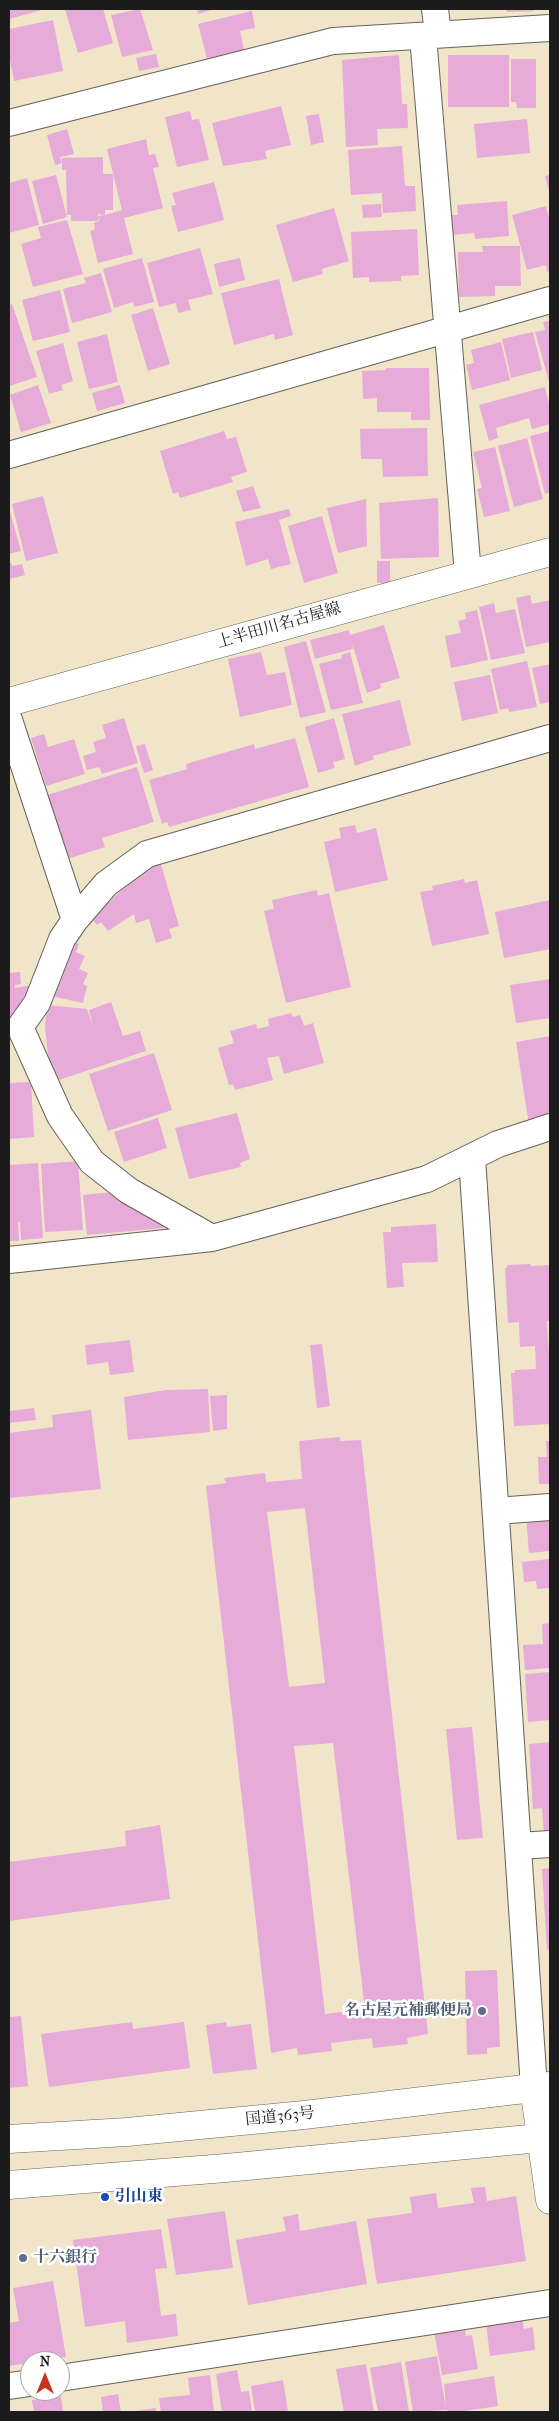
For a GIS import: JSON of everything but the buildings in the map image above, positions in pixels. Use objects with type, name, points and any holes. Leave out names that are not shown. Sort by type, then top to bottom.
[{"type":"main road","name":"上半田川名古屋線","points":[[9,702],[550,552]]},
{"type":"main road","points":[[542,2087],[550,2200]]},
{"type":"main road","name":"国道363号","points":[[9,2140],[128,2132],[304,2115],[542,2087]]},
{"type":"main road","points":[[9,2185],[226,2168],[546,2137]]},
{"type":"street","points":[[436,9],[430,35],[447,328],[468,574]]},
{"type":"street","points":[[9,123],[333,41],[550,28]]},
{"type":"street","points":[[9,455],[550,300]]},
{"type":"street","points":[[9,720],[75,920]]},
{"type":"street","points":[[212,1238],[129,1191],[92,1162],[60,1116],[14,1030],[37,1003],[62,939],[75,920],[106,884],[147,854],[550,738]]},
{"type":"street","points":[[9,1260],[212,1238],[427,1179],[498,1144],[550,1127]]},
{"type":"street","points":[[472,1158],[518,1846],[542,2087]]},
{"type":"street","points":[[496,1511],[550,1506]]},
{"type":"street","points":[[518,1846],[550,1844]]},
{"type":"street","points":[[70,2376],[550,2304]]},
{"type":"place","name":"名古屋元補郵便局","points":[[482,2011]]},
{"type":"place","name":"引山東","points":[[105,2197]]},
{"type":"place","name":"十六銀行","points":[[23,2258]]}]
